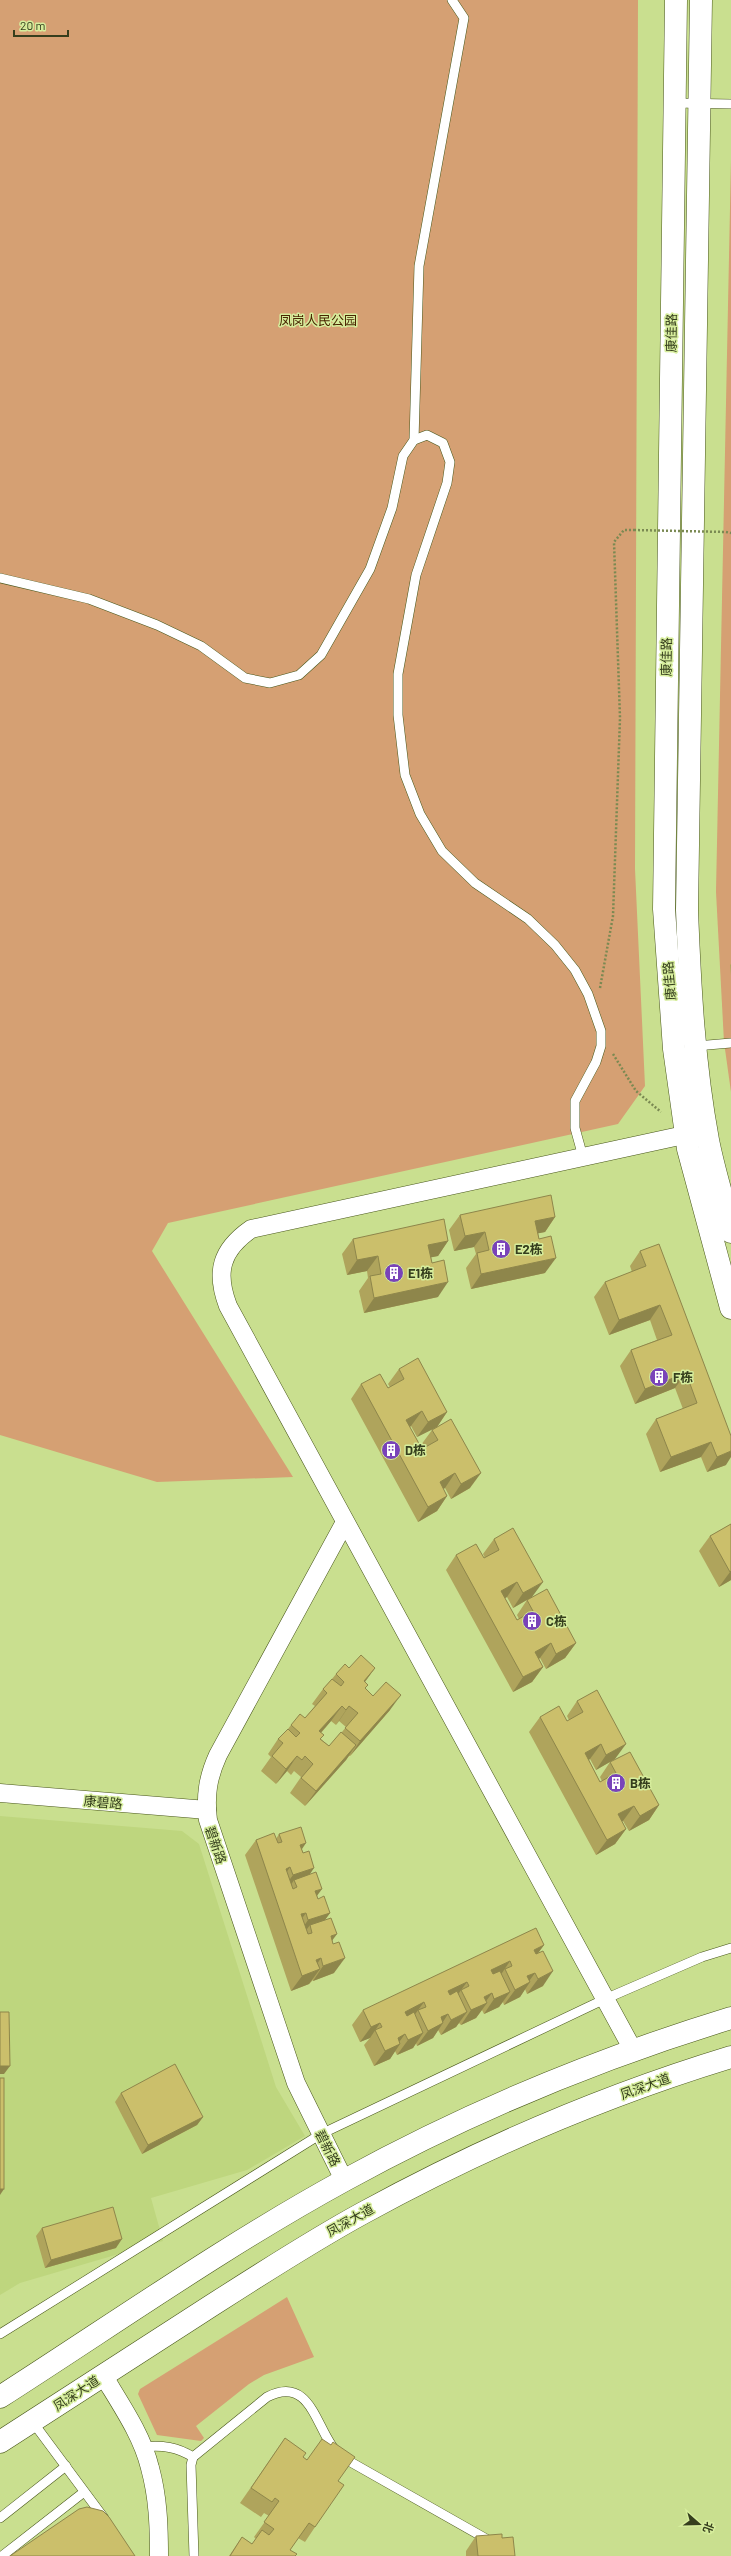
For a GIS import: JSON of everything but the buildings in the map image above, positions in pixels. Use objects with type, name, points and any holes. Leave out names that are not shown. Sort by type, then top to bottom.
[{"type":"street","name":"康佳路","points":[[676,0],[663,863],[667,958],[685,1047],[707,1130],[731,1232]]},
{"type":"street","name":"康佳路","points":[[701,0],[687,863],[689,957],[685,1047],[686,1134],[713,1248],[731,1308]]},
{"type":"street","points":[[633,2050],[228,1306],[222,1289],[221,1271],[226,1254],[237,1239],[251,1229],[707,1130]]},
{"type":"street","name":"碧新路","points":[[344,2180],[296,2083],[208,1820],[207,1786],[218,1755],[345,1522]]},
{"type":"street","name":"康碧路","points":[[0,1793],[207,1810]]},
{"type":"street","points":[[0,2397],[279,2217],[344,2180],[479,2112],[548,2083],[633,2050],[731,2018]]},
{"type":"street","name":"凤深大道","points":[[0,2442],[298,2250],[428,2179],[562,2118],[631,2091],[731,2058]]},
{"type":"street","points":[[103,2375],[143,2447],[154,2487],[159,2556]]},
{"type":"lane","points":[[0,578],[89,599],[157,625],[201,646],[245,678],[270,683],[300,675],[321,655],[370,569],[392,508],[403,456],[414,440],[419,266],[464,18],[452,0]]},
{"type":"lane","points":[[674,103],[731,104]]},
{"type":"lane","points":[[414,440],[427,435],[443,443],[450,462],[447,484],[416,575],[399,667],[398,715],[404,775],[420,814],[442,851],[475,882],[528,919],[555,945],[575,970],[596,1012],[602,1031],[601,1046],[596,1062],[574,1101],[575,1128],[583,1157]]},
{"type":"lane","points":[[685,1047],[731,1042]]},
{"type":"lane","points":[[0,2334],[321,2134],[606,1999],[702,1957],[731,1948]]},
{"type":"lane","points":[[194,2556],[191,2465],[193,2457],[267,2397],[281,2392],[295,2393],[308,2402],[332,2448],[340,2456],[496,2544]]},
{"type":"lane","points":[[32,2421],[110,2527]]},
{"type":"lane","points":[[143,2447],[170,2446],[193,2457]]},
{"type":"lane","points":[[0,2518],[66,2466]]},
{"type":"lane","points":[[2,2556],[84,2492]]},
{"type":"path","points":[[596,1012],[613,916],[620,718],[614,542],[624,530],[731,533]]},
{"type":"path","points":[[601,1046],[612,1054],[636,1091],[661,1112]]},
{"type":"shaded area","points":[[0,1816],[182,1831],[199,1844],[276,2087],[305,2136],[247,2170],[151,2198],[163,2241],[20,2283],[0,2295]]},
{"type":"green space","name":"凤岗人民公园","points":[[0,0],[638,0],[635,869],[645,1086],[618,1124],[168,1223],[152,1251],[293,1477],[157,1482],[0,1435]]},
{"type":"green space","points":[[731,159],[731,1092],[724,1042],[716,892]]},
{"type":"green space","points":[[287,2297],[314,2357],[264,2375],[249,2384],[196,2426],[204,2438],[201,2441],[157,2435],[138,2394],[140,2389]]},
{"type":"place","name":"E2栋","points":[[501,1249]]},
{"type":"place","name":"E1栋","points":[[394,1273]]},
{"type":"place","name":"F栋","points":[[659,1377]]},
{"type":"place","name":"D栋","points":[[391,1450]]},
{"type":"place","name":"C栋","points":[[532,1621]]},
{"type":"place","name":"B栋","points":[[616,1783]]}]
